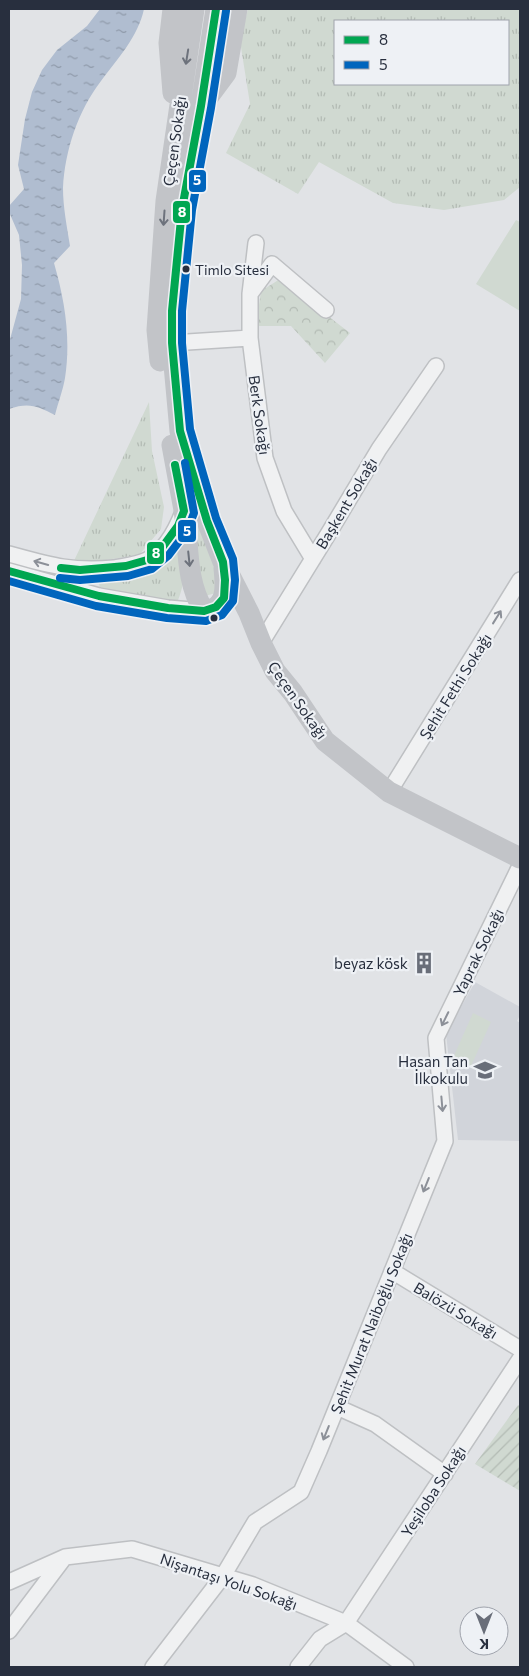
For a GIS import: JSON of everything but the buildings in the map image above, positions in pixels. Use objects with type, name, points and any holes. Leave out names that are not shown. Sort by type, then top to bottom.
[{"type":"main road","points":[[172,9],[169,43],[176,128]]},
{"type":"main road","name":"Çeçen Sokağı","points":[[194,9],[166,201],[157,330],[168,429],[184,511],[191,582],[196,599],[204,611],[216,607],[224,598],[223,562]]},
{"type":"main road","name":"Çeçen Sokağı","points":[[216,9],[182,209],[172,311],[172,343],[180,431],[207,521],[223,562],[249,613],[275,671],[293,693],[325,741],[389,792],[520,858]]},
{"type":"main road","points":[[201,106],[226,73],[238,9]]},
{"type":"main road","points":[[204,611],[249,613]]},
{"type":"street","name":"Berk Sokağı","points":[[256,243],[250,294],[250,338],[265,458],[284,511],[313,559]]},
{"type":"street","points":[[250,294],[272,264],[326,310]]},
{"type":"street","points":[[172,343],[250,338]]},
{"type":"street","name":"Başkent Sokağı","points":[[261,643],[379,448],[436,366]]},
{"type":"street","points":[[9,554],[58,568],[102,569],[126,566],[147,560],[161,549],[178,526],[184,511]]},
{"type":"street","points":[[9,571],[99,596],[168,608],[204,611]]},
{"type":"street","name":"Şehit Fethi Sokağı","points":[[389,792],[520,580]]},
{"type":"street","name":"Yaprak Sokağı","points":[[436,1038],[520,866]]},
{"type":"street","name":"Şehit Murat Naiboğlu Sokağı","points":[[153,1667],[223,1576],[255,1522],[301,1492],[445,1140],[436,1038]]},
{"type":"street","name":"Balözü Sokağı","points":[[392,1271],[520,1349]]},
{"type":"street","name":"Yeşiloba Sokağı","points":[[346,1623],[520,1359]]},
{"type":"street","points":[[337,1407],[375,1424],[445,1474]]},
{"type":"street","name":"Nişantaşı Yolu Sokağı","points":[[9,1582],[65,1556],[132,1548],[253,1585],[346,1623],[406,1667]]},
{"type":"street","points":[[9,1631],[65,1556]]},
{"type":"street","points":[[298,1667],[320,1639],[346,1623]]},
{"type":"shaded area","name":"Hasan Tan İlkokulu","points":[[475,982],[520,1007],[520,1015],[517,1021],[520,1023],[520,1141],[458,1140],[446,1034]]},
{"type":"green space","points":[[248,9],[520,9],[520,187],[504,200],[444,210],[393,203],[319,162],[298,194],[226,153],[250,104],[240,41]]},
{"type":"green space","points":[[516,220],[520,222],[520,311],[476,284]]},
{"type":"green space","points":[[280,279],[350,333],[325,363],[291,326],[256,326],[261,291]]},
{"type":"green space","points":[[149,402],[152,451],[164,507],[161,529],[139,555],[72,565]]},
{"type":"green space","points":[[181,461],[209,547],[218,583],[216,593],[201,597]]},
{"type":"green space","points":[[180,544],[184,575],[182,590],[176,605],[103,592],[100,588],[99,583],[143,573],[160,566]]},
{"type":"green space","points":[[473,1013],[491,1022],[471,1066],[453,1058]]},
{"type":"green space","points":[[518,1405],[520,1406],[520,1491],[475,1464]]},
{"type":"water","points":[[100,9],[144,9],[132,38],[93,93],[79,118],[67,159],[63,195],[70,246],[54,263],[66,320],[67,363],[64,383],[55,415],[28,405],[9,409],[9,343],[21,299],[22,265],[19,235],[9,212],[9,206],[24,189],[18,165],[25,119],[32,92],[42,70],[57,50],[87,26]]},
{"type":"transit line","name":"8","points":[[9,571],[99,596],[168,608],[204,611],[216,607],[224,598],[223,562],[207,521],[180,431],[172,343],[172,311],[182,209],[216,9]]},
{"type":"transit line","name":"5","points":[[9,581],[96,606],[167,618],[206,621],[222,615],[233,601],[235,580],[233,559],[216,518],[190,429],[182,343],[182,311],[192,210],[211,108],[226,11]]},
{"type":"transit line","name":"5","points":[[60,578],[80,580],[128,576],[152,569],[168,556],[187,531],[194,513],[185,463]]},
{"type":"transit line","name":"8","points":[[61,568],[80,570],[126,566],[147,560],[161,549],[178,526],[184,511],[175,465]]},
{"type":"place","name":"Timlo Sitesi","points":[[186,269]]},
{"type":"place","name":"beyaz kösk","points":[[424,963]]},
{"type":"place","name":"Hasan Tan İlkokulu","points":[[485,1070]]}]
